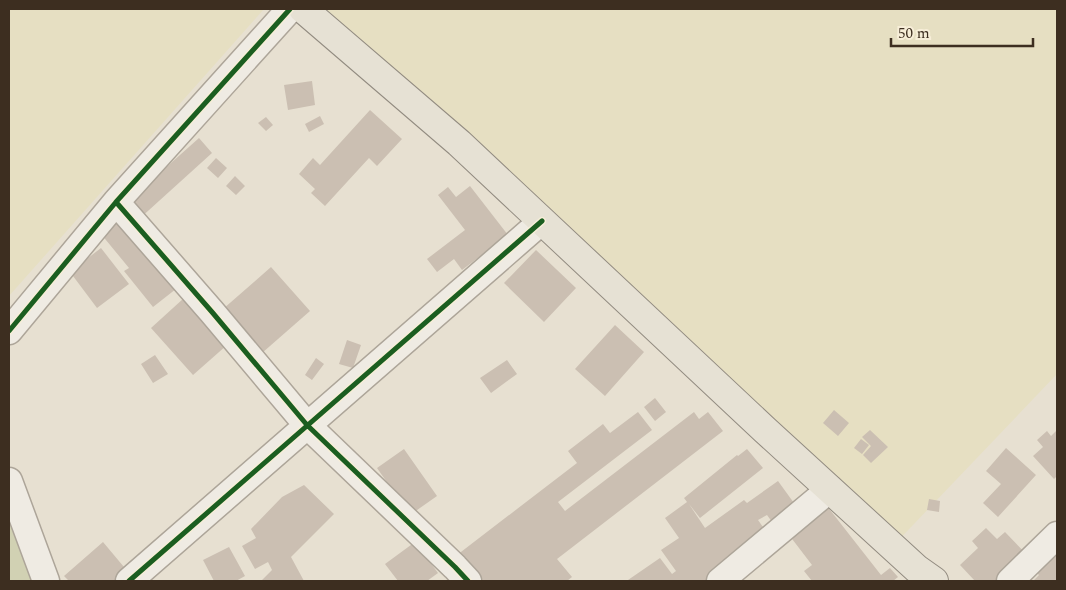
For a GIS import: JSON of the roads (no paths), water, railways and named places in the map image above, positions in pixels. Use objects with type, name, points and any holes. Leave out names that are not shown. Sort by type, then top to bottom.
[{"type":"main road","points":[[303,9],[459,143],[830,489],[918,577]]},
{"type":"street","points":[[9,331],[116,202],[290,9]]},
{"type":"street","points":[[116,202],[307,425],[454,576]]},
{"type":"street","points":[[129,581],[542,220]]},
{"type":"street","points":[[9,481],[46,581]]},
{"type":"street","points":[[720,581],[830,489]]},
{"type":"street","points":[[1010,581],[1057,535]]}]
